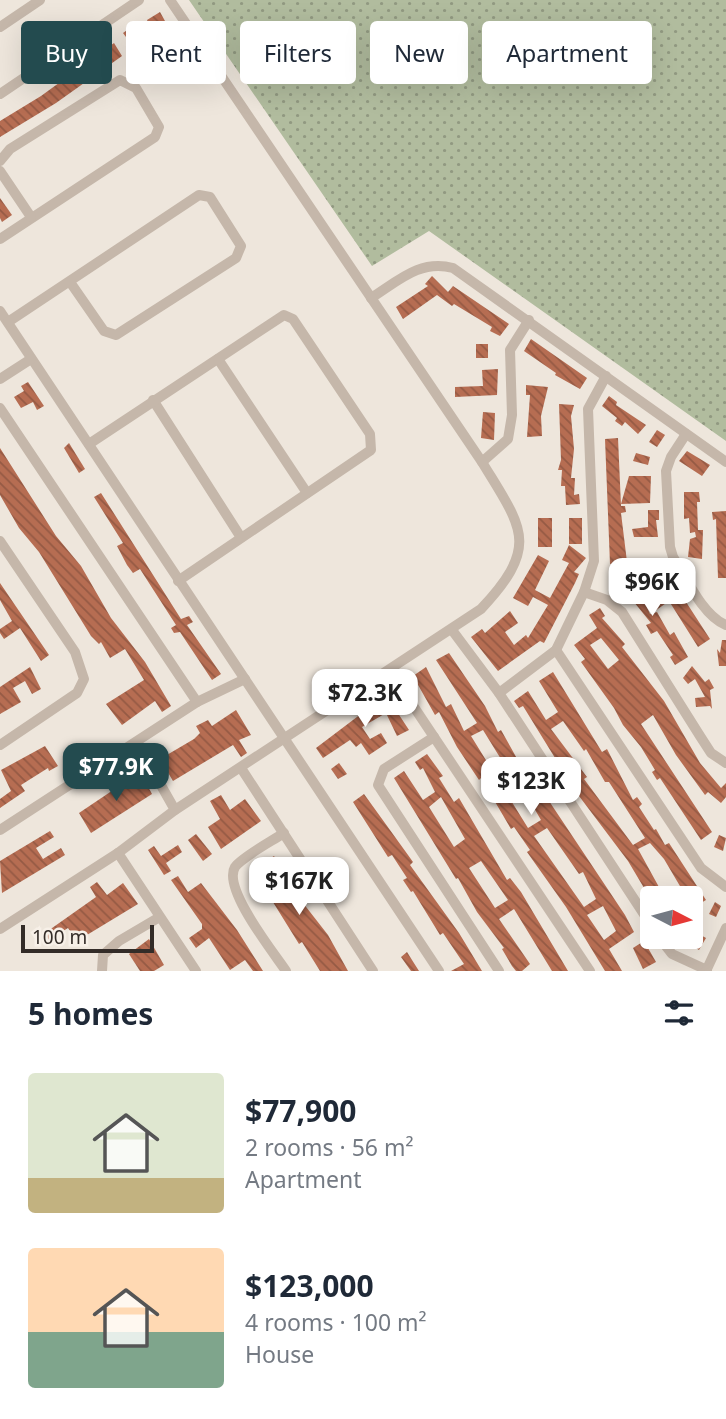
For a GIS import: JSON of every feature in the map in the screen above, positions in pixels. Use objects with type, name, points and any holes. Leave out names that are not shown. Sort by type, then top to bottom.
[{"type":"street","points":[[0,27],[40,0]]},
{"type":"street","points":[[0,929],[118,853],[175,810],[452,630],[490,599],[520,553],[520,530],[514,515],[482,462],[170,0]]},
{"type":"street","points":[[0,94],[133,2]]},
{"type":"street","points":[[0,160],[10,149],[112,82],[120,80],[136,88],[159,127],[155,137],[0,239]]},
{"type":"street","points":[[0,171],[31,217]]},
{"type":"street","points":[[8,322],[199,195],[210,197],[241,246],[236,258],[116,335],[104,331],[70,282]]},
{"type":"street","points":[[371,298],[420,267],[444,265],[468,276],[726,462]]},
{"type":"street","points":[[0,311],[439,971]]},
{"type":"street","points":[[89,444],[277,317],[288,315],[370,434],[371,450],[240,536],[178,582]]},
{"type":"street","points":[[482,462],[508,439],[512,415],[510,350],[530,320]]},
{"type":"street","points":[[0,379],[31,359]]},
{"type":"street","points":[[218,359],[307,493]]},
{"type":"street","points":[[499,693],[556,650],[584,592],[594,561],[588,409],[606,376]]},
{"type":"street","points":[[153,400],[240,536]]},
{"type":"street","points":[[0,408],[197,702]]},
{"type":"street","points":[[686,433],[666,471],[670,547],[673,557],[708,611],[715,620],[726,625]]},
{"type":"street","points":[[0,541],[75,652],[84,679],[77,693],[0,745]]},
{"type":"street","points":[[584,592],[607,600],[622,612],[711,752],[726,763]]},
{"type":"street","points":[[452,630],[499,693],[640,908]]},
{"type":"street","points":[[556,650],[701,868],[726,887]]},
{"type":"street","points":[[390,671],[590,971]]},
{"type":"street","points":[[0,830],[197,702],[245,679]]},
{"type":"street","points":[[434,737],[384,769],[378,785],[499,971]]},
{"type":"street","points":[[137,743],[175,810]]},
{"type":"street","points":[[241,768],[373,971]]},
{"type":"street","points":[[284,834],[239,864],[233,878],[234,890],[245,910],[286,971]]},
{"type":"street","points":[[118,853],[158,918],[196,971]]},
{"type":"street","points":[[102,971],[103,955],[110,948],[158,918]]},
{"type":"street","points":[[668,949],[672,954],[707,970],[726,928]]},
{"type":"green space","points":[[189,0],[726,0],[726,441],[429,231],[372,266],[247,84],[356,84],[356,21],[240,21],[240,74],[226,54],[226,21],[203,21]]},
{"type":"building","points":[[160,12],[165,21],[148,21]]},
{"type":"building","points":[[114,43],[122,56],[112,63]]},
{"type":"building","points":[[58,84],[83,84],[0,137],[0,121]]},
{"type":"building","points":[[0,198],[12,215],[2,222],[0,218]]},
{"type":"building","points":[[432,276],[448,292],[453,286],[509,324],[500,336],[490,331],[492,327],[437,295],[403,319],[396,307],[428,286],[425,284]]},
{"type":"building","points":[[531,339],[587,378],[580,389],[555,375],[556,373],[524,351]]},
{"type":"building","points":[[476,344],[488,344],[488,358],[476,358]]},
{"type":"building","points":[[498,369],[497,395],[455,397],[455,387],[483,386],[482,370]]},
{"type":"building","points":[[28,382],[44,406],[37,410],[33,402],[21,408],[14,397],[24,391],[21,386]]},
{"type":"building","points":[[526,385],[548,387],[541,416],[542,436],[527,437],[530,395],[526,395]]},
{"type":"building","points":[[609,396],[617,402],[616,405],[646,425],[638,434],[625,422],[622,426],[615,421],[617,418],[602,406]]},
{"type":"building","points":[[559,404],[574,405],[571,416],[574,449],[571,478],[575,478],[574,495],[579,494],[580,504],[566,505],[565,486],[561,486],[562,470],[558,470],[561,460]]},
{"type":"building","points":[[483,412],[495,413],[494,440],[481,438]]},
{"type":"building","points":[[657,430],[665,435],[657,447],[649,442]]},
{"type":"building","points":[[618,438],[621,506],[625,506],[626,512],[621,513],[627,562],[610,564],[605,439]]},
{"type":"building","points":[[69,443],[85,469],[79,473],[64,448]]},
{"type":"building","points":[[0,448],[56,536],[81,566],[111,618],[145,662],[171,706],[162,712],[155,701],[122,725],[106,704],[144,680],[125,649],[110,658],[101,642],[99,644],[91,636],[39,552],[19,528],[0,495]]},
{"type":"building","points":[[687,451],[710,465],[702,476],[679,461]]},
{"type":"building","points":[[636,453],[650,457],[648,465],[633,461]]},
{"type":"building","points":[[629,476],[651,476],[650,503],[621,504]]},
{"type":"building","points":[[684,492],[699,492],[698,530],[703,530],[702,559],[688,557],[690,539],[696,537],[695,532],[690,533],[689,518],[684,519]]},
{"type":"building","points":[[101,493],[181,619],[189,616],[193,622],[187,625],[221,674],[212,680],[180,632],[174,633],[171,628],[176,625],[140,569],[133,573],[127,565],[117,546],[123,543],[94,497]]},
{"type":"building","points":[[648,510],[659,510],[659,520],[656,520],[658,537],[634,537],[632,529],[648,527]]},
{"type":"building","points":[[726,511],[726,578],[718,578],[716,519],[713,520],[712,512]]},
{"type":"building","points":[[538,518],[552,518],[552,547],[538,547]]},
{"type":"building","points":[[569,518],[582,518],[582,544],[569,544]]},
{"type":"building","points":[[569,545],[586,558],[574,572],[579,574],[544,643],[540,641],[498,671],[471,637],[482,629],[485,633],[510,611],[518,623],[505,632],[514,645],[526,635],[528,638],[548,605],[533,597],[528,606],[513,598],[538,555],[549,561],[535,590],[550,598],[569,563],[562,560]]},
{"type":"building","points":[[664,568],[710,639],[698,647],[669,601],[655,611],[652,601],[663,590],[652,576]]},
{"type":"building","points":[[630,571],[650,614],[657,612],[670,635],[674,632],[688,657],[675,665],[670,657],[673,655],[657,631],[651,634],[646,625],[651,623],[614,578]]},
{"type":"building","points":[[0,583],[49,655],[41,661],[20,628],[4,639],[0,633],[0,629],[12,621],[0,600]]},
{"type":"building","points":[[600,608],[605,616],[602,618],[625,644],[622,647],[664,701],[700,763],[721,788],[726,783],[726,797],[721,803],[708,792],[705,795],[676,755],[653,715],[641,724],[712,832],[701,840],[660,778],[657,780],[652,772],[655,770],[641,747],[581,662],[585,659],[574,645],[597,628],[589,615]],"holes":[[[601,638],[619,660],[608,669],[590,645]]]},
{"type":"building","points":[[722,640],[726,640],[726,666],[719,666],[717,649],[720,653]]},
{"type":"building","points":[[449,653],[485,706],[498,732],[501,730],[520,764],[523,762],[625,915],[634,932],[609,949],[622,971],[605,971],[566,907],[527,852],[530,850],[514,827],[511,829],[481,778],[479,780],[457,747],[439,712],[435,715],[413,676],[426,667],[446,707],[451,704],[464,731],[477,723],[436,660]],"holes":[[[483,730],[504,764],[507,762],[541,820],[528,828],[471,736]],[[547,828],[579,874],[583,872],[596,899],[584,907],[534,836]],[[603,906],[616,931],[604,940],[587,915]]]},
{"type":"building","points":[[692,666],[705,682],[709,679],[714,688],[710,690],[712,709],[710,706],[696,707],[695,698],[705,697],[695,679],[688,684],[683,678]]},
{"type":"building","points":[[30,667],[41,689],[32,694],[25,681],[13,688],[21,702],[0,714],[0,687]]},
{"type":"building","points":[[553,672],[602,752],[607,749],[633,800],[637,797],[642,804],[639,807],[654,830],[656,829],[665,845],[669,843],[697,886],[680,886],[664,859],[650,843],[638,849],[658,886],[643,886],[628,861],[576,792],[523,706],[519,708],[514,701],[528,691],[546,720],[558,712],[539,681]],"holes":[[[563,721],[584,751],[586,749],[605,782],[609,782],[645,838],[633,845],[551,729]]]},
{"type":"building","points":[[386,695],[409,730],[397,736],[386,713],[362,727],[370,739],[381,733],[387,743],[369,755],[361,743],[356,747],[350,740],[323,758],[316,748]]},
{"type":"building","points":[[236,710],[251,735],[239,740],[247,753],[241,757],[233,745],[173,781],[160,759],[194,739],[200,733],[196,726],[208,720],[212,726]]},
{"type":"building","points":[[45,746],[58,766],[49,771],[48,768],[21,785],[25,791],[0,808],[0,799],[11,791],[1,770]]},
{"type":"building","points":[[427,754],[443,776],[439,778],[454,802],[459,798],[507,880],[510,878],[521,892],[568,971],[552,971],[514,909],[499,919],[530,964],[522,971],[516,971],[512,966],[502,949],[504,948],[477,912],[394,778],[404,771],[423,800],[435,792],[423,768],[420,770],[415,762]],"holes":[[[441,797],[465,839],[454,847],[429,807]],[[481,861],[508,900],[495,908],[469,868]]]},
{"type":"building","points":[[339,763],[347,774],[338,779],[331,769]]},
{"type":"building","points":[[140,772],[152,794],[91,833],[79,813]]},
{"type":"building","points":[[364,794],[413,862],[410,865],[459,933],[482,971],[451,971],[464,964],[443,933],[440,935],[413,891],[411,892],[403,880],[407,878],[392,855],[388,857],[353,802]]},
{"type":"building","points":[[221,795],[230,810],[245,799],[261,821],[221,849],[208,827],[220,819],[210,801]]},
{"type":"building","points":[[50,831],[54,837],[36,848],[43,859],[61,848],[65,855],[2,893],[0,861]]},
{"type":"building","points":[[196,834],[212,854],[203,861],[188,840]]},
{"type":"building","points":[[719,835],[726,838],[723,851],[714,847]]},
{"type":"building","points":[[178,845],[182,852],[166,863],[171,871],[164,875],[148,850],[154,846],[161,856]]},
{"type":"building","points":[[274,856],[303,903],[328,935],[348,971],[320,971],[302,942],[299,944],[253,870]]},
{"type":"building","points":[[178,876],[188,892],[201,883],[237,930],[263,971],[253,971],[245,960],[230,970],[209,938],[196,948],[189,938],[202,929],[202,924],[171,880]]},
{"type":"building","points":[[97,882],[107,895],[123,883],[138,904],[77,941],[68,928],[49,940],[45,933],[96,897],[90,887]]},
{"type":"building","points":[[715,902],[721,906],[716,917],[709,914]]},
{"type":"building","points":[[149,939],[164,965],[154,971],[140,971],[129,954]]},
{"type":"building","points":[[640,944],[640,949],[649,949],[656,962],[643,969],[633,948]]},
{"type":"building","points":[[407,952],[419,971],[411,971],[401,957]]}]
